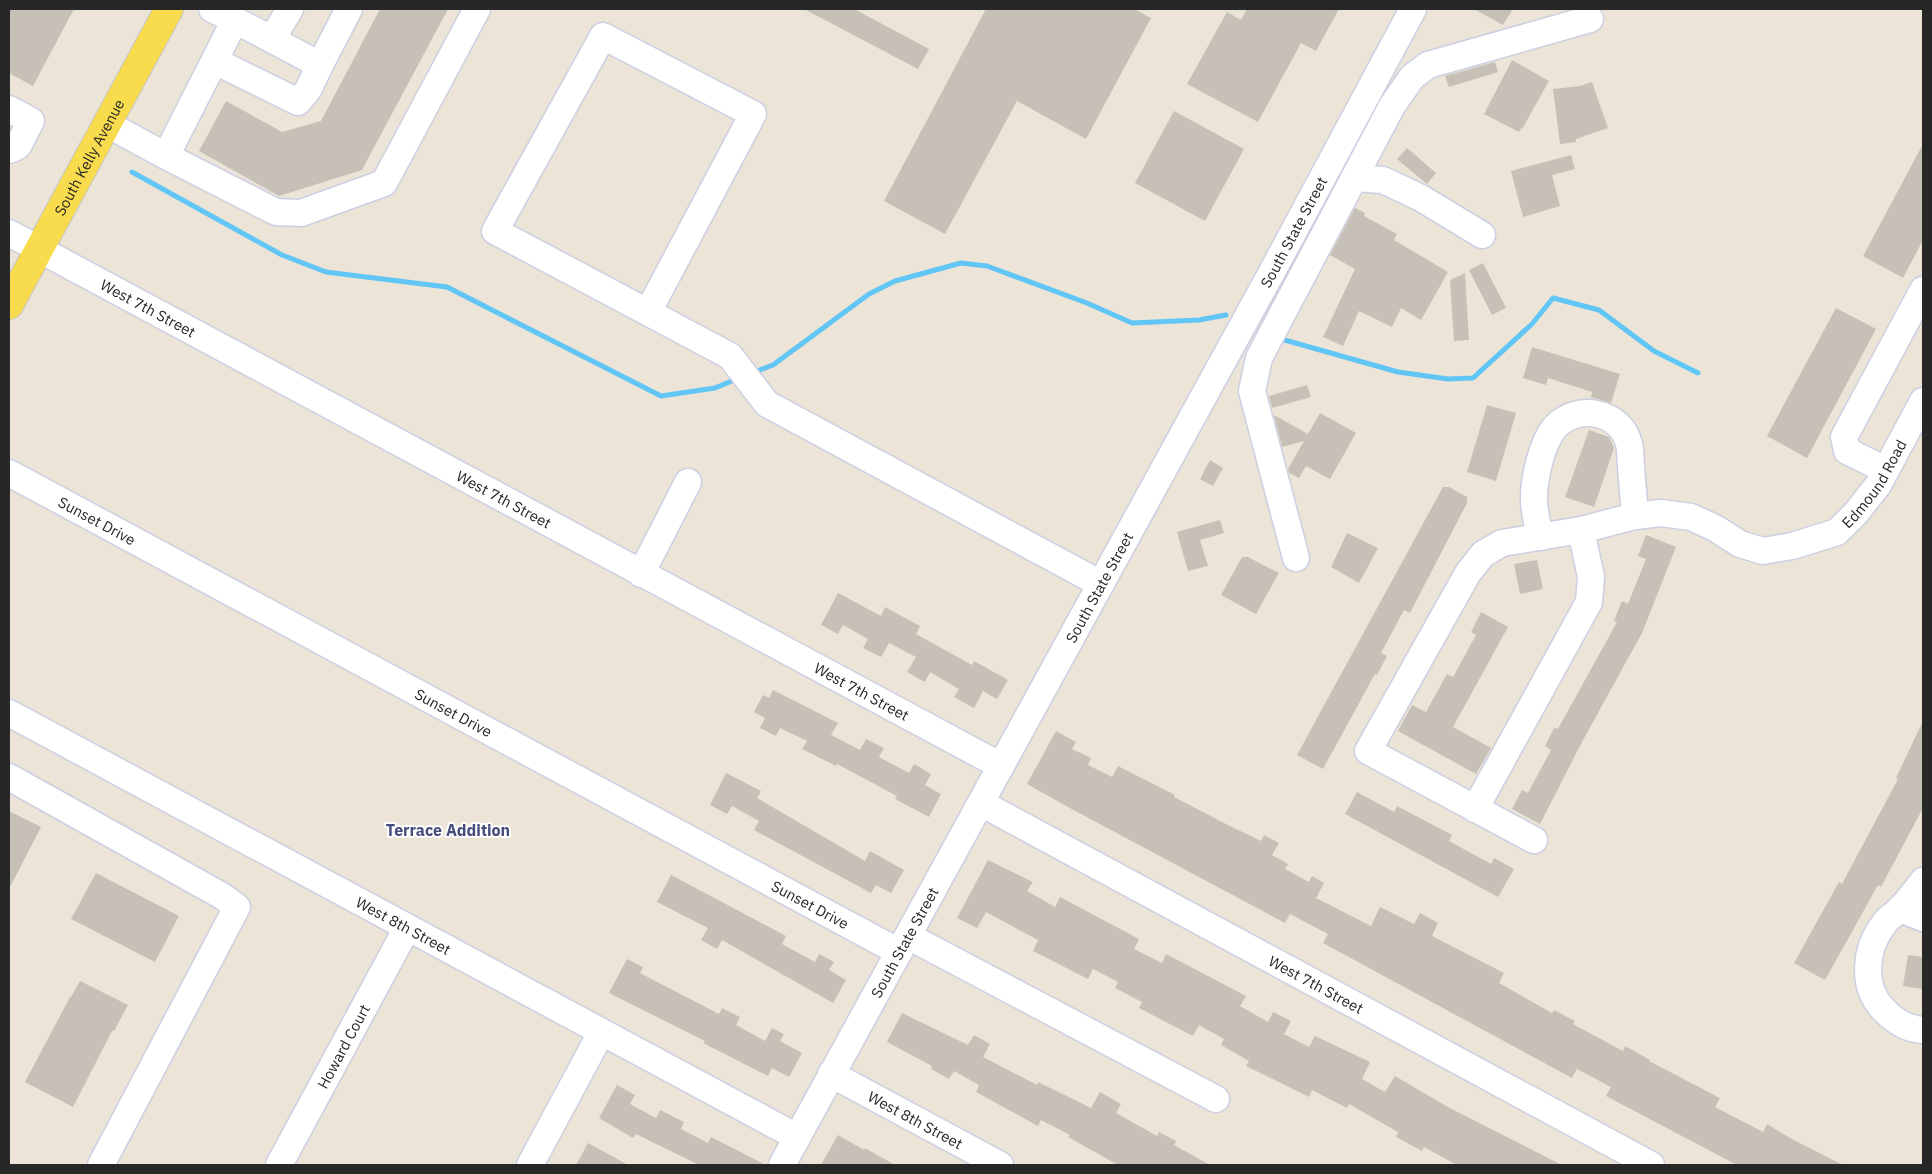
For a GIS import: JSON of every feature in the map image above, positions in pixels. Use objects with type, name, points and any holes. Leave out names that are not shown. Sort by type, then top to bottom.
[{"type":"main road","name":"South Kelly Avenue","points":[[9,305],[168,9]]},
{"type":"street","points":[[272,39],[290,9]]},
{"type":"street","points":[[215,61],[298,102],[308,90],[349,9]]},
{"type":"street","points":[[107,124],[276,212],[301,213],[384,182],[477,9]]},
{"type":"street","name":"South State Street","points":[[782,1165],[1273,270],[1403,12]]},
{"type":"street","points":[[166,156],[215,61],[224,14],[320,65]]},
{"type":"street","points":[[1296,558],[1252,391],[1259,358],[1392,106],[1412,77],[1428,65],[1590,19]]},
{"type":"street","points":[[648,312],[753,114],[603,36],[495,231],[730,356],[767,404],[1101,584]]},
{"type":"street","points":[[9,109],[31,121],[18,146],[9,150]]},
{"type":"street","points":[[1354,178],[1383,180],[1420,198],[1482,235]]},
{"type":"street","name":"West 7th Street","points":[[9,233],[1001,766]]},
{"type":"street","points":[[1273,270],[1300,280]]},
{"type":"street","points":[[1886,470],[1847,451],[1844,437],[1923,290]]},
{"type":"street","name":"Edmound Road","points":[[1636,516],[1661,513],[1691,517],[1715,528],[1740,544],[1763,552],[1792,546],[1836,532],[1856,513],[1878,485],[1923,401]]},
{"type":"street","points":[[1534,840],[1368,751],[1468,573],[1483,554],[1502,544],[1581,530],[1636,516],[1629,442],[1620,428],[1605,416],[1589,412],[1569,416],[1555,428],[1543,449],[1534,486],[1534,504],[1540,537]]},
{"type":"street","name":"Sunset Drive","points":[[9,473],[903,944],[1216,1099]]},
{"type":"street","points":[[642,574],[688,482]]},
{"type":"street","points":[[1475,809],[1589,602],[1591,577],[1581,530]]},
{"type":"street","name":"West 8th Street","points":[[9,713],[797,1137]]},
{"type":"street","points":[[9,777],[222,896],[238,907],[101,1165]]},
{"type":"street","name":"West 7th Street","points":[[981,803],[1651,1165]]},
{"type":"street","points":[[1923,881],[1912,914],[1884,922],[1874,939],[1867,971],[1869,984],[1877,1002],[1895,1022],[1923,1030]]},
{"type":"street","name":"Howard Court","points":[[279,1165],[407,928]]},
{"type":"street","points":[[530,1165],[602,1032]]},
{"type":"street","name":"West 8th Street","points":[[831,1074],[1000,1165]]},
{"type":"building","points":[[9,9],[74,9],[33,86],[9,73]]},
{"type":"building","points":[[380,9],[448,9],[362,170],[279,196],[199,151],[226,101],[282,132],[321,121]]},
{"type":"building","points":[[804,9],[854,9],[929,49],[918,69]]},
{"type":"building","points":[[986,9],[1134,9],[1151,18],[1086,139],[1017,101],[945,234],[884,201]]},
{"type":"building","points":[[1247,9],[1339,9],[1316,51],[1301,43],[1258,122],[1187,84],[1227,12],[1241,20]]},
{"type":"building","points":[[1474,9],[1513,9],[1503,25]]},
{"type":"building","points":[[1512,60],[1549,81],[1519,132],[1484,114]]},
{"type":"building","points":[[1495,62],[1498,72],[1449,87],[1445,76]]},
{"type":"building","points":[[1592,82],[1608,128],[1576,139],[1576,142],[1560,144],[1553,89],[1580,86]]},
{"type":"building","points":[[1174,111],[1244,149],[1205,221],[1135,183]]},
{"type":"building","points":[[1923,144],[1923,240],[1903,278],[1863,256]]},
{"type":"building","points":[[1407,148],[1436,173],[1427,184],[1397,159]]},
{"type":"building","points":[[1571,155],[1575,169],[1552,175],[1560,206],[1523,217],[1511,171]]},
{"type":"building","points":[[1355,208],[1365,213],[1364,216],[1397,234],[1394,240],[1448,272],[1421,320],[1401,308],[1392,327],[1359,311],[1343,346],[1323,337],[1355,269],[1330,255]]},
{"type":"building","points":[[1483,263],[1506,308],[1492,315],[1469,270]]},
{"type":"building","points":[[1465,273],[1469,340],[1454,341],[1450,280]]},
{"type":"building","points":[[1836,308],[1876,329],[1807,458],[1767,436]]},
{"type":"building","points":[[1532,347],[1620,374],[1611,403],[1591,397],[1592,392],[1548,378],[1546,385],[1523,378]]},
{"type":"building","points":[[1307,385],[1311,397],[1272,408],[1269,396]]},
{"type":"building","points":[[1487,405],[1516,413],[1496,481],[1467,472]]},
{"type":"building","points":[[1320,413],[1356,433],[1330,479],[1306,466],[1299,478],[1289,473],[1288,469],[1304,441],[1282,447],[1274,415],[1308,434]]},
{"type":"building","points":[[1589,430],[1609,437],[1614,448],[1594,507],[1565,497]]},
{"type":"building","points":[[1210,460],[1223,468],[1213,486],[1200,479]]},
{"type":"building","points":[[1443,487],[1449,487],[1467,497],[1467,503],[1410,613],[1404,610],[1381,653],[1387,656],[1377,675],[1375,674],[1323,769],[1297,755]]},
{"type":"building","points":[[1220,520],[1224,533],[1200,540],[1208,566],[1188,571],[1177,532]]},
{"type":"building","points":[[1347,533],[1378,548],[1359,583],[1331,567]]},
{"type":"building","points":[[1646,535],[1676,547],[1642,633],[1582,742],[1540,824],[1512,809],[1522,790],[1528,793],[1551,750],[1545,746],[1554,728],[1558,729],[1617,622],[1614,621],[1622,601],[1628,604],[1646,559],[1638,556]]},
{"type":"building","points":[[1242,557],[1248,557],[1279,573],[1256,614],[1221,595]]},
{"type":"building","points":[[1537,560],[1543,589],[1520,594],[1514,564]]},
{"type":"building","points":[[838,593],[881,616],[885,607],[920,626],[916,634],[972,665],[974,661],[1008,680],[997,699],[983,691],[974,708],[954,697],[959,689],[930,672],[925,682],[907,672],[916,657],[889,643],[881,657],[863,648],[868,639],[843,625],[838,634],[821,625]]},
{"type":"building","points":[[1481,612],[1508,627],[1453,727],[1491,748],[1476,774],[1398,731],[1412,705],[1426,712],[1447,674],[1453,677],[1476,635],[1471,632]]},
{"type":"building","points":[[773,690],[838,723],[831,735],[860,750],[866,739],[884,748],[879,757],[909,773],[914,764],[931,774],[925,785],[941,794],[929,817],[895,799],[897,796],[837,764],[836,766],[802,749],[807,741],[780,728],[776,736],[760,728],[765,718],[754,712],[763,695],[769,698]]},
{"type":"building","points":[[1923,721],[1923,808],[1881,887],[1878,885],[1825,980],[1794,963],[1839,882],[1842,884],[1898,779],[1896,778]]},
{"type":"building","points":[[1056,731],[1076,742],[1072,749],[1091,758],[1088,765],[1112,777],[1118,766],[1261,841],[1264,835],[1279,843],[1272,855],[1288,864],[1285,869],[1309,882],[1312,876],[1324,883],[1316,898],[1371,926],[1380,907],[1414,924],[1420,913],[1438,923],[1432,936],[1504,973],[1499,983],[1552,1013],[1554,1010],[1575,1021],[1573,1024],[1623,1051],[1625,1046],[1649,1061],[1720,1098],[1715,1107],[1763,1132],[1767,1124],[1843,1165],[1737,1165],[1606,1096],[1611,1087],[1577,1069],[1572,1078],[1323,943],[1328,934],[1290,914],[1285,923],[1068,807],[1027,784]]},
{"type":"building","points":[[726,773],[761,791],[757,798],[865,861],[870,851],[904,870],[891,893],[876,885],[871,893],[754,830],[759,821],[732,806],[727,814],[710,805]]},
{"type":"building","points":[[1357,792],[1394,812],[1397,806],[1452,835],[1449,841],[1491,864],[1494,858],[1514,869],[1498,897],[1345,814]]},
{"type":"building","points":[[9,811],[41,827],[9,889]]},
{"type":"building","points":[[988,860],[1033,882],[1027,891],[1055,907],[1060,897],[1139,939],[1134,949],[1162,963],[1166,954],[1246,996],[1240,1006],[1268,1022],[1273,1012],[1291,1021],[1284,1034],[1309,1047],[1315,1036],[1370,1062],[1362,1079],[1385,1092],[1395,1076],[1446,1106],[1562,1165],[1457,1165],[1424,1147],[1422,1151],[1396,1137],[1398,1132],[1349,1104],[1347,1108],[1312,1090],[1309,1097],[1246,1066],[1249,1061],[1221,1045],[1224,1039],[1199,1025],[1193,1036],[1139,1008],[1142,1002],[1115,988],[1118,982],[1093,969],[1088,979],[1033,951],[1038,940],[986,912],[977,928],[957,918]]},
{"type":"building","points":[[96,873],[179,916],[155,962],[71,919]]},
{"type":"building","points":[[671,875],[786,936],[782,944],[815,962],[819,954],[834,962],[829,970],[846,980],[833,1003],[722,940],[717,949],[701,940],[708,928],[657,902]]},
{"type":"building","points":[[1908,955],[1923,957],[1923,989],[1903,986]]},
{"type":"building","points":[[627,959],[643,967],[640,973],[719,1014],[722,1008],[740,1017],[736,1025],[765,1041],[772,1028],[784,1034],[780,1041],[802,1053],[789,1077],[772,1068],[768,1076],[703,1043],[705,1041],[609,993]]},
{"type":"building","points":[[80,981],[128,1005],[114,1031],[112,1031],[73,1107],[25,1082]]},
{"type":"building","points":[[902,1013],[968,1045],[974,1035],[990,1044],[983,1057],[1037,1085],[1038,1082],[1091,1108],[1100,1092],[1121,1104],[1116,1113],[1157,1136],[1159,1132],[1176,1141],[1174,1145],[1210,1165],[1118,1165],[1068,1137],[1070,1135],[1041,1120],[1038,1126],[976,1092],[979,1085],[954,1071],[949,1079],[931,1069],[932,1066],[887,1042]]},
{"type":"building","points":[[617,1085],[635,1095],[630,1104],[656,1118],[660,1110],[684,1122],[681,1129],[708,1143],[711,1137],[766,1165],[699,1165],[636,1134],[633,1138],[599,1118]]},
{"type":"building","points":[[838,1135],[864,1150],[865,1148],[895,1165],[821,1165]]},
{"type":"building","points":[[588,1143],[628,1165],[576,1165]]},
{"type":"waterway","points":[[132,172],[282,255],[326,272],[447,287],[661,396],[715,388],[739,378]]},
{"type":"waterway","points":[[754,372],[773,365],[869,294],[895,281],[961,263],[987,266],[1087,303],[1132,323],[1199,320],[1226,315]]},
{"type":"waterway","points":[[1281,339],[1398,372],[1448,379],[1473,378],[1532,324],[1553,298],[1599,310],[1654,351],[1698,373]]},
{"type":"district","name":"Terrace Addition","points":[[448,830]]}]
